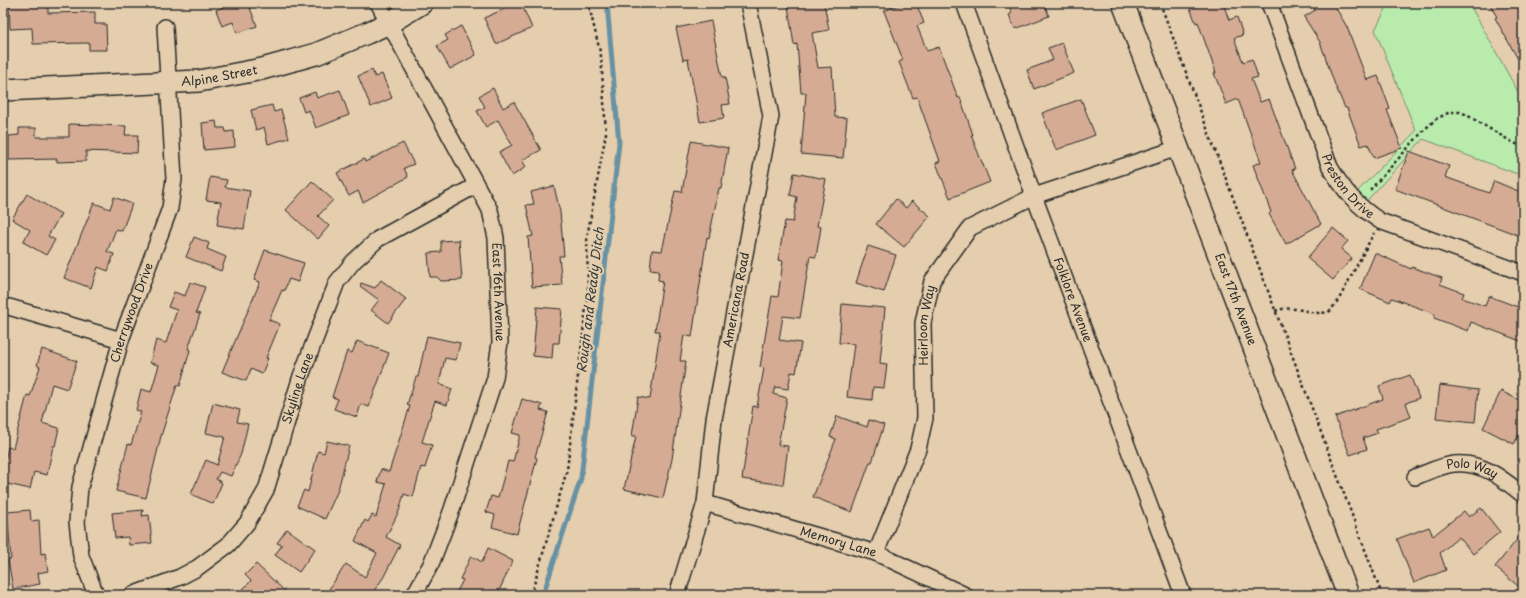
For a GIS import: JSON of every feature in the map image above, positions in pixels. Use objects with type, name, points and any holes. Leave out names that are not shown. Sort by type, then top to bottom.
[{"type":"main road","name":"Alpine Street","points":[[3,90],[199,81],[262,69],[316,54],[389,23],[422,3]]},
{"type":"main road","name":"East 17th Avenue","points":[[1123,3],[1348,595]]},
{"type":"street","name":"East 16th Avenue","points":[[378,3],[475,186],[490,210],[496,238],[500,342],[495,378],[431,564],[414,595]]},
{"type":"street","name":"Americana Road","points":[[677,595],[705,502],[714,419],[771,116],[748,3]]},
{"type":"street","name":"Folklore Avenue","points":[[964,3],[1034,196],[1183,595]]},
{"type":"street","name":"Preston Drive","points":[[1269,3],[1330,167],[1341,186],[1351,198],[1365,211],[1380,221],[1523,273]]},
{"type":"street","name":"Cherrywood Drive","points":[[96,595],[81,556],[77,522],[80,487],[121,340],[170,208],[174,179],[165,27]]},
{"type":"street","name":"Heirloom Way","points":[[876,552],[918,449],[925,418],[923,323],[932,281],[970,228],[1034,196],[1178,148]]},
{"type":"street","name":"Skyline Lane","points":[[132,595],[180,577],[198,568],[228,545],[247,523],[266,490],[301,376],[338,282],[353,262],[378,239],[475,186]]},
{"type":"street","points":[[9,307],[121,340]]},
{"type":"street","name":"Polo Way","points":[[1415,477],[1452,464],[1465,464],[1496,474],[1523,495]]},
{"type":"street","name":"Memory Lane","points":[[705,502],[876,552],[965,595]]},
{"type":"path","points":[[531,595],[567,470],[588,290],[587,237],[606,133],[601,56],[589,3]]},
{"type":"path","points":[[1160,3],[1382,595]]},
{"type":"path","points":[[1370,190],[1425,129],[1440,116],[1450,112],[1460,112],[1465,114],[1523,147]]},
{"type":"path","points":[[1275,311],[1287,308],[1322,313],[1330,311],[1339,299],[1375,231]]},
{"type":"green space","points":[[1389,3],[1469,3],[1523,101],[1523,176],[1423,139],[1361,207],[1351,198],[1416,131],[1375,30]]},
{"type":"building","points":[[9,3],[48,3],[48,13],[95,12],[95,24],[106,24],[107,50],[89,50],[89,43],[33,44],[32,28],[10,29]]},
{"type":"building","points":[[234,3],[248,3],[257,26],[237,33],[233,22],[222,26],[216,10]]},
{"type":"building","points":[[501,3],[521,3],[532,28],[496,44],[484,18],[504,9]]},
{"type":"building","points":[[807,3],[824,3],[829,30],[812,33],[818,68],[832,67],[835,117],[847,118],[843,158],[801,154],[806,93],[801,93],[797,44],[794,45],[788,6]]},
{"type":"building","points":[[903,3],[916,3],[924,23],[917,26],[927,51],[939,47],[958,98],[960,97],[973,135],[971,135],[990,182],[950,198],[936,163],[940,161],[917,97],[913,98],[899,62],[903,60],[884,11]]},
{"type":"building","points":[[1008,3],[1044,3],[1049,16],[1015,29],[1009,15],[1012,13]]},
{"type":"building","points":[[1188,3],[1223,3],[1229,20],[1237,17],[1243,35],[1234,38],[1243,62],[1252,59],[1258,77],[1251,79],[1260,102],[1269,99],[1295,169],[1292,170],[1321,224],[1286,244],[1269,214],[1271,212],[1253,165],[1261,162],[1238,99],[1226,104],[1214,73],[1216,73],[1198,22],[1196,23]]},
{"type":"building","points":[[1311,3],[1333,3],[1347,27],[1367,80],[1378,76],[1390,109],[1387,110],[1402,148],[1374,158],[1368,144],[1361,146],[1347,108],[1345,108],[1335,85],[1320,42],[1304,17],[1315,10]]},
{"type":"building","points":[[1489,3],[1523,3],[1523,68],[1495,18],[1497,17]]},
{"type":"building","points":[[711,21],[722,77],[725,77],[730,104],[722,105],[724,118],[700,122],[688,59],[683,60],[676,28]]},
{"type":"building","points":[[461,26],[476,55],[450,69],[437,46],[448,40],[445,35]]},
{"type":"building","points":[[1062,43],[1074,73],[1034,89],[1027,70],[1053,60],[1048,48]]},
{"type":"building","points":[[372,70],[375,77],[382,74],[392,98],[371,107],[358,76]]},
{"type":"building","points":[[493,88],[503,108],[514,102],[541,150],[522,160],[526,167],[512,176],[499,152],[512,145],[498,120],[486,127],[477,111],[485,107],[479,96]]},
{"type":"building","points":[[340,90],[349,115],[316,128],[309,110],[304,112],[299,98],[315,92],[317,98]]},
{"type":"building","points":[[1081,99],[1095,135],[1056,150],[1042,113]]},
{"type":"building","points":[[272,105],[274,112],[281,110],[289,138],[268,144],[264,127],[256,130],[251,110]]},
{"type":"building","points":[[216,121],[217,128],[225,128],[226,132],[234,131],[235,147],[204,150],[202,123]]},
{"type":"building","points":[[69,124],[126,126],[125,135],[138,135],[137,153],[86,151],[86,161],[57,162],[57,159],[9,160],[9,136],[19,135],[19,128],[36,128],[36,137],[69,137]]},
{"type":"building","points":[[691,141],[728,148],[721,188],[719,188],[709,238],[707,237],[692,337],[684,335],[680,361],[686,361],[672,459],[663,498],[624,489],[636,436],[632,436],[638,397],[650,399],[660,331],[655,331],[663,281],[658,280],[659,270],[650,269],[652,250],[662,251],[675,191],[682,192]]},
{"type":"building","points":[[403,143],[414,164],[404,168],[408,177],[363,202],[358,191],[349,196],[337,173],[364,159],[365,162]]},
{"type":"building","points":[[1409,151],[1449,166],[1445,177],[1489,193],[1494,181],[1523,193],[1523,237],[1395,189]]},
{"type":"building","points":[[794,173],[826,179],[817,226],[821,227],[816,257],[810,256],[800,318],[783,316],[779,340],[801,343],[796,373],[791,372],[788,389],[775,387],[773,394],[787,398],[778,445],[788,446],[783,485],[742,479],[753,406],[757,407],[764,368],[760,367],[772,296],[778,297],[783,261],[778,260],[785,221],[793,222],[797,197],[790,195]]},
{"type":"building","points":[[210,177],[227,180],[225,187],[250,191],[244,229],[217,225],[221,202],[206,200]]},
{"type":"building","points":[[312,181],[333,200],[318,216],[329,226],[318,239],[286,210]]},
{"type":"building","points":[[554,186],[560,212],[564,256],[559,256],[562,285],[532,287],[528,237],[533,236],[526,205],[534,204],[531,192]]},
{"type":"building","points":[[27,194],[61,214],[48,236],[55,240],[46,255],[23,242],[30,230],[12,219]]},
{"type":"building","points":[[114,197],[132,204],[122,231],[116,229],[107,252],[114,254],[108,271],[98,267],[91,288],[64,278],[94,203],[110,209]]},
{"type":"building","points":[[896,199],[906,208],[912,201],[930,216],[904,247],[876,224]]},
{"type":"building","points":[[1333,228],[1348,241],[1341,249],[1352,258],[1333,280],[1307,258]]},
{"type":"building","points":[[194,237],[209,243],[207,249],[226,257],[221,271],[186,257]]},
{"type":"building","points":[[459,240],[462,280],[441,281],[437,277],[430,277],[428,253],[441,252],[441,241]]},
{"type":"building","points":[[868,246],[896,255],[884,292],[856,283]]},
{"type":"building","points":[[265,250],[304,263],[298,282],[289,279],[284,291],[282,290],[269,320],[280,324],[266,358],[268,358],[262,374],[251,369],[246,381],[222,372],[260,282],[254,280]]},
{"type":"building","points":[[1375,253],[1411,269],[1412,267],[1442,278],[1440,284],[1464,293],[1462,298],[1485,306],[1489,296],[1523,309],[1523,342],[1471,322],[1468,331],[1434,318],[1435,314],[1392,298],[1390,302],[1360,289]]},
{"type":"building","points":[[381,280],[406,299],[388,323],[371,310],[379,300],[360,286],[361,283],[375,288]]},
{"type":"building","points":[[190,282],[205,287],[196,313],[200,314],[188,349],[190,350],[180,386],[177,385],[161,436],[146,498],[116,491],[128,444],[131,445],[141,412],[136,410],[141,389],[151,392],[159,365],[150,363],[156,340],[166,343],[177,310],[168,307],[174,292],[185,296]]},
{"type":"building","points":[[842,304],[885,308],[880,363],[887,364],[884,388],[873,387],[872,400],[847,397],[854,344],[839,343]]},
{"type":"building","points":[[537,307],[562,309],[559,343],[553,343],[552,358],[533,356]]},
{"type":"building","points":[[427,336],[460,343],[456,360],[445,358],[439,384],[452,389],[447,405],[435,401],[422,442],[432,445],[425,468],[421,467],[413,497],[404,494],[399,511],[386,537],[400,545],[383,578],[371,595],[338,595],[329,589],[346,564],[365,577],[377,553],[355,541],[365,520],[368,522],[372,515],[376,517],[386,484],[377,482],[381,469],[389,472],[410,406],[407,405],[416,377],[418,377]]},
{"type":"building","points":[[357,341],[389,353],[369,407],[361,404],[357,417],[334,409],[338,399],[332,397],[347,351],[352,353]]},
{"type":"building","points":[[42,349],[77,361],[67,389],[52,384],[42,423],[59,428],[55,446],[53,446],[47,475],[34,472],[30,489],[3,483],[3,470],[8,447],[13,448],[27,395],[30,396],[40,367],[37,365]]},
{"type":"building","points":[[1410,375],[1419,398],[1406,403],[1411,417],[1376,429],[1378,433],[1363,438],[1367,449],[1350,455],[1335,417],[1383,399],[1379,386]]},
{"type":"building","points":[[1440,385],[1478,390],[1475,422],[1436,418]]},
{"type":"building","points":[[1501,391],[1523,402],[1523,427],[1514,444],[1483,428]]},
{"type":"building","points":[[522,399],[542,405],[540,410],[548,412],[535,457],[537,458],[517,534],[492,527],[495,515],[486,512],[491,496],[498,498],[508,461],[513,462],[520,435],[512,433]]},
{"type":"building","points":[[213,403],[240,410],[237,422],[248,424],[241,454],[231,476],[220,472],[216,479],[222,483],[213,504],[191,494],[206,460],[217,465],[225,437],[206,433]]},
{"type":"building","points":[[837,416],[867,427],[869,420],[884,425],[872,462],[870,462],[852,512],[813,497],[836,439],[830,437]]},
{"type":"building","points":[[327,441],[349,446],[338,490],[325,519],[297,506],[304,490],[308,492],[318,451],[324,453]]},
{"type":"building","points":[[1481,508],[1500,532],[1473,554],[1459,537],[1440,553],[1446,570],[1414,583],[1397,539],[1429,527],[1433,536],[1464,511],[1469,517]]},
{"type":"building","points":[[30,510],[31,521],[39,520],[41,554],[45,553],[48,571],[38,573],[40,584],[13,589],[8,560],[11,559],[7,512]]},
{"type":"building","points":[[143,510],[142,516],[149,515],[152,543],[129,545],[128,537],[115,538],[112,513]]},
{"type":"building","points":[[287,529],[315,549],[299,572],[275,555],[282,545],[277,543]]},
{"type":"building","points":[[1523,532],[1523,590],[1495,567]]},
{"type":"building","points":[[488,548],[513,561],[497,595],[455,595],[463,580],[460,579],[471,556],[482,562]]},
{"type":"building","points":[[256,564],[289,595],[237,595],[251,581],[245,575]]},
{"type":"waterway","name":"Rough and Ready Ditch","points":[[543,595],[581,478],[619,143],[607,3]]}]
